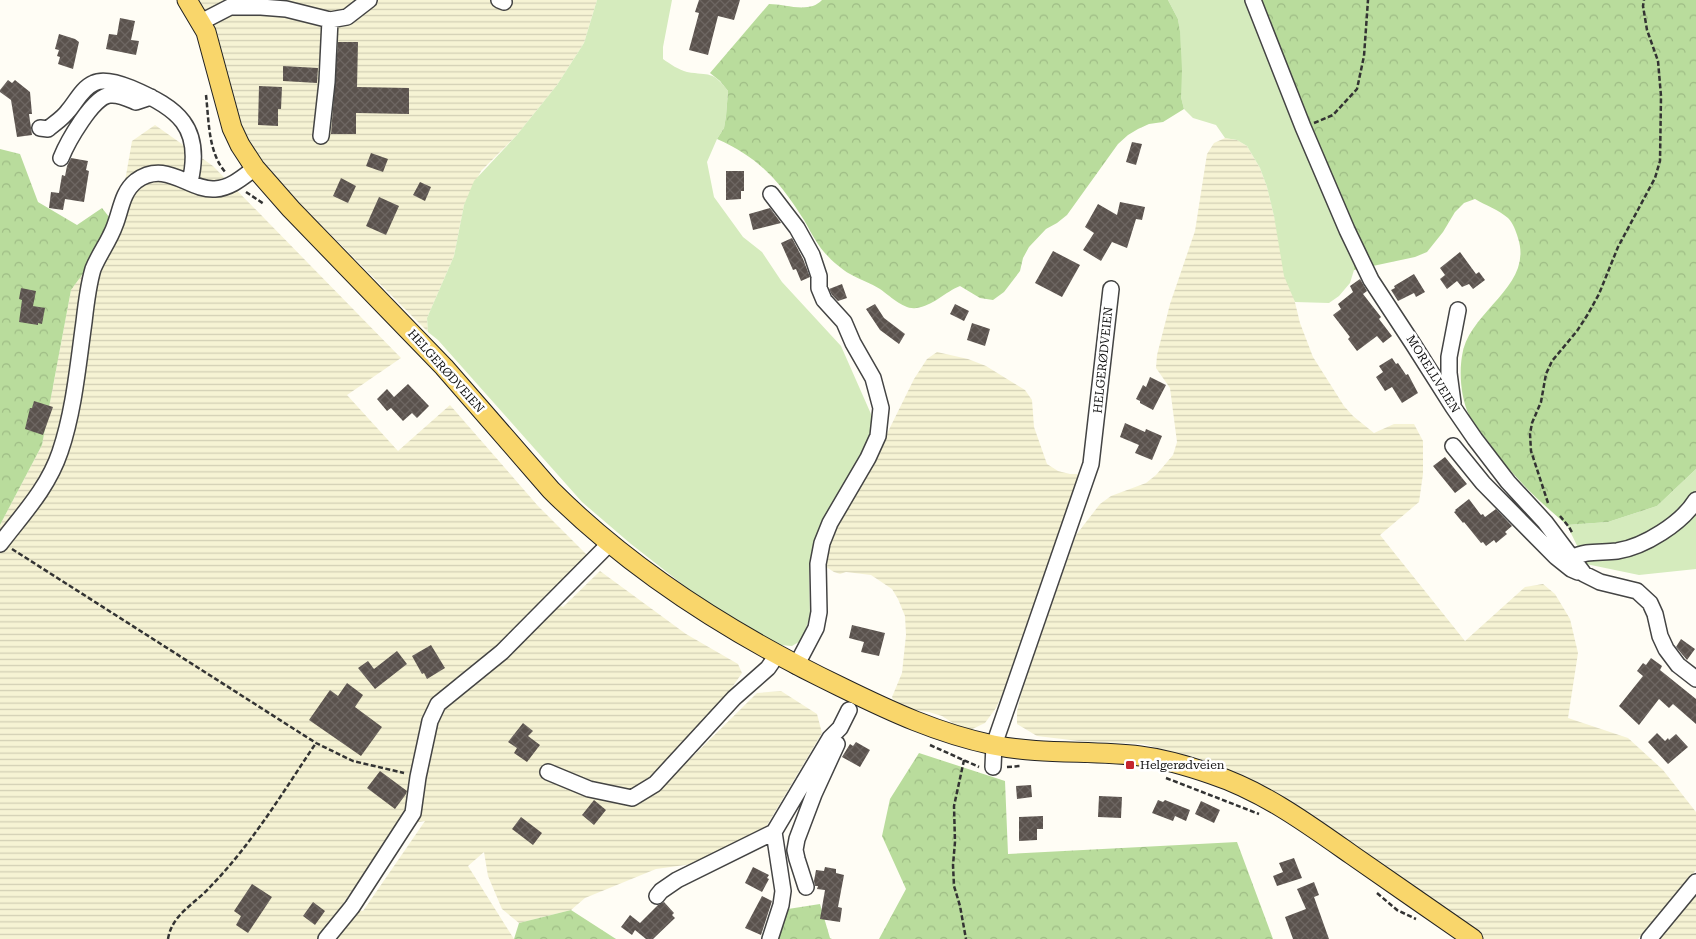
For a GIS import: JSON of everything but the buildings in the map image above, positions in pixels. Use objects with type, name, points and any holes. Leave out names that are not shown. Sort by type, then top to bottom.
[{"type":"main road","name":"HELGERØDVEIEN","points":[[187,0],[206,32],[232,128],[240,145],[255,168],[444,367],[551,490],[610,544],[658,580],[700,610],[796,666],[906,718],[951,734],[994,745],[1034,751],[1138,756],[1177,763],[1214,774],[1273,802],[1473,939]]},
{"type":"street","points":[[201,22],[230,7],[286,9],[330,20],[347,16],[369,0]]},
{"type":"street","name":"MORELLVEIEN","points":[[1253,0],[1303,127],[1347,230],[1371,280],[1475,439],[1503,474],[1576,555],[1584,574]]},
{"type":"street","points":[[321,136],[327,82],[330,20]]},
{"type":"street","points":[[40,128],[48,129],[68,112],[86,88],[95,82],[126,86],[151,97],[174,111],[187,127],[193,142],[194,166],[190,182]]},
{"type":"street","points":[[61,158],[76,129],[94,106],[104,97],[110,95],[136,102],[151,97]]},
{"type":"street","points":[[1,542],[32,504],[47,481],[60,454],[68,425],[88,292],[94,269],[114,228],[126,194],[136,181],[153,174],[168,174],[202,187],[214,189],[229,185],[255,168]]},
{"type":"street","points":[[771,194],[797,228],[808,248],[819,276],[819,288],[824,300],[844,322],[853,344],[873,378],[880,408],[878,436],[868,458],[830,523],[822,542],[818,564],[819,612],[816,628],[796,666]]},
{"type":"street","name":"HELGERØDVEIEN","points":[[994,745],[1091,464],[1111,289]]},
{"type":"street","points":[[1453,407],[1449,357],[1458,310]]},
{"type":"street","points":[[1453,446],[1483,483],[1556,557],[1571,569],[1600,582],[1637,591],[1650,602],[1666,649],[1678,664],[1696,679]]},
{"type":"street","points":[[1576,555],[1620,550],[1642,543],[1677,521],[1692,507],[1696,500]]},
{"type":"street","points":[[329,938],[352,907],[413,812],[430,720],[438,704],[502,652],[610,544]]},
{"type":"street","points":[[548,772],[589,789],[632,798],[655,784],[734,698],[768,668],[777,655]]},
{"type":"street","points":[[806,887],[795,850],[797,839],[814,794],[836,746],[840,728],[849,710]]},
{"type":"street","points":[[657,896],[677,880],[774,832],[830,738],[840,728]]},
{"type":"street","points":[[993,767],[994,745]]},
{"type":"street","points":[[770,939],[779,912],[783,891],[774,832]]},
{"type":"street","points":[[1648,939],[1696,882]]},
{"type":"path","points":[[1303,127],[1334,116],[1357,89],[1364,56],[1368,0]]},
{"type":"path","points":[[1553,509],[1548,504],[1531,451],[1530,434],[1532,423],[1541,402],[1546,374],[1552,362],[1577,331],[1592,308],[1618,247],[1655,178],[1660,161],[1661,96],[1658,61],[1647,30],[1643,6],[1644,0]]},
{"type":"path","points":[[1559,515],[1569,527],[1576,555]]},
{"type":"path","points":[[1,542],[316,743],[353,761],[393,769],[418,777]]},
{"type":"path","points":[[168,939],[169,932],[182,911],[209,889],[246,847],[316,743]]},
{"type":"path","points":[[964,760],[954,806],[955,842],[953,865],[954,886],[966,939]]},
{"type":"path","points":[[993,767],[1028,766]]},
{"type":"path","points":[[1160,776],[1265,817]]},
{"type":"path","points":[[1376,893],[1397,910],[1419,920]]},
{"type":"shaded area","points":[[199,0],[597,0],[584,43],[557,85],[516,136],[481,171],[464,205],[454,256],[427,318],[428,332],[290,194],[255,152],[238,124],[217,39]]},
{"type":"shaded area","points":[[155,125],[213,166],[401,358],[347,395],[398,451],[450,405],[538,506],[588,556],[544,597],[563,607],[600,571],[686,634],[738,664],[742,673],[725,698],[658,773],[670,779],[757,693],[781,691],[817,714],[822,733],[766,827],[721,860],[656,869],[585,898],[571,910],[519,923],[502,909],[488,876],[484,852],[468,866],[514,939],[0,939],[0,525],[42,445],[71,290],[117,227],[132,141]],"holes":[[[425,821],[363,911],[340,908],[397,826]]]},
{"type":"shaded area","points":[[1225,138],[1237,140],[1247,146],[1260,168],[1267,187],[1300,323],[1313,357],[1344,406],[1374,433],[1394,424],[1414,424],[1423,441],[1423,474],[1419,502],[1380,535],[1465,641],[1525,587],[1543,584],[1555,594],[1570,619],[1578,653],[1568,718],[1628,738],[1663,770],[1696,812],[1696,870],[1638,939],[1482,939],[1254,785],[1231,772],[1195,757],[1143,744],[1079,741],[1037,736],[1017,724],[1017,711],[1023,686],[1076,535],[1100,504],[1111,496],[1146,483],[1156,475],[1173,455],[1177,442],[1170,388],[1156,368],[1157,355],[1170,304],[1195,231],[1207,154],[1214,143]]},
{"type":"shaded area","points":[[937,352],[968,359],[986,366],[1025,390],[1032,400],[1034,427],[1047,464],[1058,471],[1080,476],[1012,673],[996,708],[985,723],[968,731],[942,716],[912,710],[895,703],[892,697],[902,673],[906,635],[905,616],[898,599],[892,589],[871,575],[846,572],[840,574],[823,565],[831,536],[874,460],[914,379],[927,359]]},
{"type":"shaded area","points":[[1696,890],[1696,939],[1655,939]]},
{"type":"green space","points":[[597,0],[672,0],[663,47],[663,59],[684,71],[710,75],[723,84],[728,91],[724,128],[707,162],[714,197],[743,237],[762,252],[782,282],[841,346],[871,414],[872,427],[870,439],[818,531],[809,567],[810,616],[802,640],[792,646],[780,645],[744,629],[723,616],[631,544],[582,502],[438,340],[428,332],[427,318],[454,256],[464,205],[474,181],[516,136],[557,85],[584,43]]},
{"type":"green space","points":[[822,0],[1168,0],[1178,19],[1180,31],[1181,97],[1184,109],[1163,122],[1149,124],[1138,129],[1118,144],[1067,215],[1046,229],[1029,247],[1023,258],[1020,271],[1004,292],[993,300],[980,298],[960,286],[928,305],[916,308],[907,307],[877,287],[850,274],[836,264],[821,248],[795,206],[777,182],[745,154],[717,139],[724,128],[728,91],[710,73],[769,4],[811,7]]},
{"type":"green space","points":[[1168,0],[1244,0],[1271,67],[1301,125],[1354,257],[1354,270],[1350,283],[1339,296],[1329,303],[1295,302],[1284,276],[1267,187],[1260,168],[1247,146],[1237,140],[1225,138],[1216,125],[1193,118],[1184,109],[1181,97],[1180,31],[1178,19]]},
{"type":"green space","points":[[1244,0],[1696,0],[1696,469],[1657,506],[1608,522],[1567,525],[1530,492],[1504,463],[1469,415],[1462,394],[1461,370],[1462,356],[1467,340],[1476,325],[1509,285],[1517,271],[1520,255],[1518,238],[1513,225],[1504,215],[1475,199],[1464,203],[1455,212],[1443,232],[1427,252],[1415,257],[1354,270],[1354,256],[1301,125],[1271,67]]},
{"type":"green space","points":[[0,149],[20,154],[38,202],[77,225],[102,208],[117,227],[71,290],[42,445],[0,525]]},
{"type":"green space","points":[[1696,469],[1696,569],[1639,575],[1586,564],[1567,525],[1608,522],[1657,506]]},
{"type":"green space","points":[[919,753],[1005,781],[1008,854],[1237,842],[1273,939],[879,939],[906,889],[882,836],[890,799]]},
{"type":"green space","points":[[820,904],[830,938],[832,939],[776,939],[788,909]]},
{"type":"green space","points":[[571,910],[616,939],[514,939],[519,923]]},
{"type":"place","name":"Helgerødveien","points":[[1130,765]]}]
